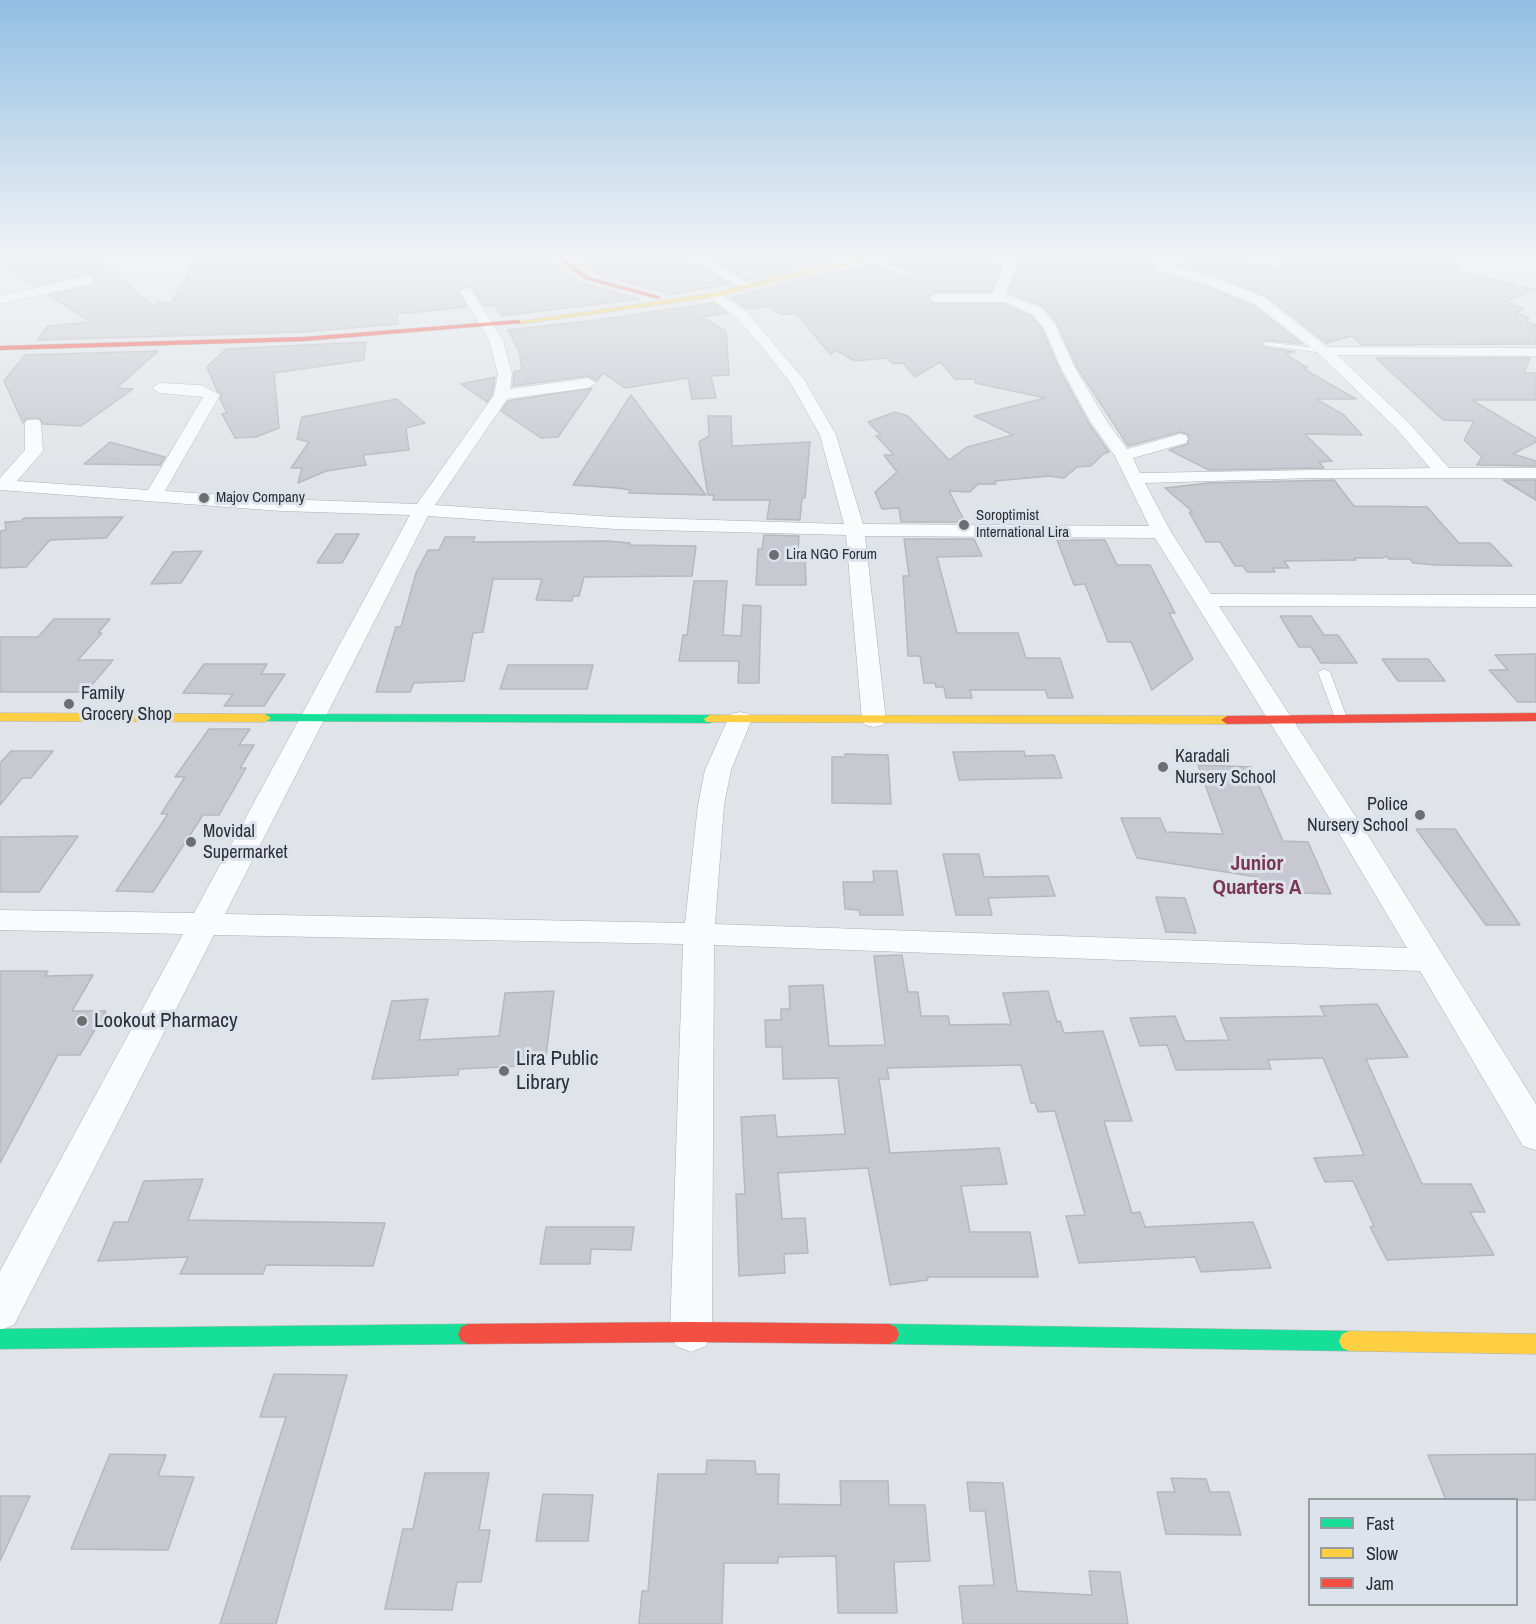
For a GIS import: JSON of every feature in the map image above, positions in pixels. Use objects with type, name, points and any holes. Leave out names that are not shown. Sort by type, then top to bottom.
[{"type":"street","points":[[0,348],[304,339],[412,331]]},
{"type":"street","points":[[0,1311],[422,510],[502,395],[506,385],[504,367],[490,331]]},
{"type":"street","points":[[755,331],[785,365],[808,398],[828,435],[855,530],[874,720]]},
{"type":"street","points":[[1052,331],[1068,368],[1098,421],[1123,456],[1161,532],[1282,719],[1536,1135]]},
{"type":"street","points":[[1298,331],[1324,351],[1402,425],[1444,473]]},
{"type":"street","points":[[1324,351],[1536,352]]},
{"type":"street","points":[[502,395],[588,383]]},
{"type":"street","points":[[153,497],[212,395],[201,390],[160,388]]},
{"type":"street","points":[[2,485],[34,451],[33,423]]},
{"type":"street","points":[[1123,456],[1180,439]]},
{"type":"street","points":[[1134,478],[1536,473]]},
{"type":"street","points":[[2,485],[153,497],[422,510],[615,523],[855,530],[1161,532]]},
{"type":"street","points":[[1205,600],[1536,601]]},
{"type":"street","points":[[0,717],[315,716],[874,720],[1536,717]]},
{"type":"street","points":[[691,1332],[699,934],[711,805],[718,770],[740,719]]},
{"type":"street","points":[[0,920],[699,934],[1429,960]]},
{"type":"street","points":[[0,1339],[691,1332],[1146,1336],[1536,1344]]},
{"type":"lane","points":[[1265,344],[1324,351]]},
{"type":"lane","points":[[1324,672],[1341,718]]},
{"type":"building","points":[[44,331],[318,331],[304,332],[37,340]]},
{"type":"building","points":[[508,331],[726,331],[729,375],[711,376],[716,398],[692,399],[688,378],[625,388],[603,373],[597,381],[588,376],[513,386],[514,372],[522,370],[519,351]]},
{"type":"building","points":[[811,331],[1043,331],[1059,369],[1088,422],[1109,452],[1103,454],[1091,466],[1077,467],[1064,478],[1049,476],[995,481],[996,484],[978,484],[970,492],[949,491],[965,522],[901,522],[899,508],[882,509],[875,492],[897,472],[884,455],[894,455],[876,436],[881,435],[868,422],[895,412],[908,416],[949,460],[967,447],[1013,435],[974,416],[1045,398],[975,383],[975,379],[955,379],[940,362],[915,377],[903,363],[893,364],[886,358],[855,361],[835,350],[831,355]]},
{"type":"building","points":[[1061,331],[1286,331],[1303,344],[1265,340],[1261,343],[1263,347],[1295,352],[1285,354],[1308,368],[1302,368],[1356,399],[1316,399],[1344,415],[1362,435],[1305,434],[1332,461],[1319,462],[1324,468],[1209,470],[1169,450],[1188,444],[1188,434],[1180,432],[1128,446],[1077,367]]},
{"type":"building","points":[[1310,331],[1536,331],[1536,344],[1362,345],[1352,336],[1326,343]]},
{"type":"building","points":[[366,342],[364,360],[274,373],[279,428],[256,437],[235,438],[222,414],[227,413],[220,399],[222,394],[217,391],[207,367],[226,349]]},
{"type":"building","points":[[158,351],[117,388],[133,389],[81,426],[43,424],[39,418],[27,418],[23,423],[4,381],[25,355]]},
{"type":"building","points":[[1376,358],[1530,358],[1524,373],[1536,373],[1536,400],[1472,400],[1536,438],[1536,442],[1513,454],[1536,461],[1536,466],[1477,465],[1482,457],[1464,440],[1474,421],[1443,420]]},
{"type":"building","points":[[495,377],[492,394],[487,402],[461,384]]},
{"type":"building","points":[[592,388],[558,437],[541,438],[501,411],[508,401]]},
{"type":"building","points":[[631,395],[706,495],[629,493],[630,490],[617,488],[573,485]]},
{"type":"building","points":[[397,399],[425,423],[406,428],[409,450],[363,455],[366,465],[326,471],[298,483],[302,468],[291,468],[309,442],[297,439],[302,417]]},
{"type":"building","points":[[708,416],[731,416],[732,446],[810,442],[805,498],[802,498],[800,520],[767,519],[770,500],[713,500],[714,495],[708,495],[699,442],[709,436]]},
{"type":"building","points":[[110,442],[165,457],[160,465],[84,464]]},
{"type":"building","points":[[1334,480],[1354,506],[1427,507],[1459,543],[1490,543],[1512,566],[1436,565],[1413,563],[1410,559],[1389,559],[1386,556],[1383,558],[1354,558],[1356,560],[1284,561],[1289,568],[1273,568],[1275,572],[1247,572],[1243,566],[1235,566],[1220,542],[1206,542],[1189,512],[1193,512],[1165,488],[1209,483]]},
{"type":"building","points":[[1503,480],[1536,480],[1536,500]]},
{"type":"building","points":[[123,517],[106,538],[50,540],[26,567],[0,568],[0,531],[6,530],[5,522],[21,521],[24,518]]},
{"type":"building","points":[[336,534],[359,534],[342,563],[317,563]]},
{"type":"building","points":[[764,535],[799,536],[798,550],[805,550],[806,585],[756,585],[758,549],[762,549]]},
{"type":"building","points":[[445,537],[475,537],[473,542],[608,541],[630,543],[630,545],[696,546],[692,576],[584,577],[579,596],[573,596],[572,601],[536,600],[542,579],[493,579],[483,632],[473,633],[464,681],[414,683],[410,692],[376,692],[396,627],[401,627],[416,573],[428,550],[439,550]]},
{"type":"building","points":[[904,539],[974,539],[982,556],[937,557],[957,633],[1018,633],[1026,658],[1060,658],[1073,698],[1048,698],[1045,690],[970,690],[972,698],[946,698],[944,687],[936,687],[935,683],[924,683],[920,656],[908,656],[903,576],[909,576]]},
{"type":"building","points":[[1057,540],[1105,540],[1117,565],[1150,565],[1175,613],[1169,613],[1193,659],[1152,690],[1131,642],[1108,642],[1085,584],[1074,585]]},
{"type":"building","points":[[202,551],[181,583],[151,584],[173,552]]},
{"type":"building","points":[[694,581],[727,581],[723,635],[741,636],[743,605],[761,606],[759,683],[738,683],[739,661],[679,661],[683,635],[687,635]]},
{"type":"building","points":[[1280,616],[1311,616],[1324,635],[1338,635],[1357,663],[1321,663],[1311,647],[1299,647]]},
{"type":"building","points":[[54,619],[110,619],[98,633],[102,633],[78,660],[113,660],[86,692],[0,692],[0,637],[38,637]]},
{"type":"building","points":[[1536,654],[1536,702],[1518,702],[1489,670],[1508,670],[1495,655]]},
{"type":"building","points":[[1382,659],[1428,659],[1445,681],[1398,681]]},
{"type":"building","points":[[204,664],[267,664],[261,674],[285,674],[264,706],[224,706],[233,694],[183,693]]},
{"type":"building","points":[[508,665],[593,665],[587,689],[500,689]]},
{"type":"building","points":[[209,729],[250,729],[239,745],[254,745],[240,768],[246,768],[219,815],[203,815],[153,892],[116,891],[168,814],[161,814],[185,777],[175,777]]},
{"type":"building","points":[[11,751],[53,751],[31,778],[22,778],[0,805],[0,763]]},
{"type":"building","points":[[1024,751],[1025,756],[1054,755],[1062,778],[959,780],[953,752]]},
{"type":"building","points":[[845,754],[888,755],[891,804],[832,803],[832,757],[845,757]]},
{"type":"building","points":[[1198,765],[1251,767],[1283,841],[1308,842],[1331,894],[1271,892],[1268,884],[1256,884],[1257,877],[1137,858],[1121,818],[1160,818],[1166,832],[1223,834]]},
{"type":"building","points":[[1416,829],[1455,829],[1520,925],[1486,925]]},
{"type":"building","points":[[78,836],[39,892],[0,892],[0,837]]},
{"type":"building","points":[[943,854],[979,854],[984,877],[1048,876],[1055,896],[988,898],[992,915],[956,915]]},
{"type":"building","points":[[873,871],[897,871],[903,915],[860,915],[859,910],[845,909],[843,882],[874,882]]},
{"type":"building","points":[[1156,897],[1185,898],[1196,933],[1166,932]]},
{"type":"building","points":[[902,955],[908,992],[918,992],[921,1016],[948,1016],[950,1025],[1011,1024],[1003,993],[1048,991],[1057,1022],[1060,1021],[1064,1033],[1103,1031],[1132,1121],[1104,1121],[1132,1213],[1140,1212],[1145,1227],[1253,1222],[1271,1268],[1201,1272],[1195,1257],[1079,1263],[1066,1216],[1085,1215],[1055,1111],[1038,1112],[1035,1103],[1031,1103],[1021,1065],[887,1068],[889,1079],[879,1079],[890,1153],[999,1148],[1007,1184],[961,1186],[970,1232],[1030,1232],[1038,1277],[927,1277],[928,1280],[890,1285],[868,1168],[778,1173],[782,1219],[805,1218],[808,1253],[784,1254],[785,1273],[739,1276],[736,1194],[745,1194],[741,1117],[775,1115],[777,1137],[845,1134],[838,1078],[783,1079],[782,1047],[766,1047],[765,1020],[781,1020],[781,1009],[790,1009],[789,986],[823,985],[829,1046],[885,1045],[874,956]]},
{"type":"building","points":[[0,971],[48,971],[45,976],[93,975],[72,1011],[106,1011],[80,1055],[58,1055],[0,1163]]},
{"type":"building","points":[[554,991],[545,1065],[459,1069],[458,1075],[372,1079],[392,1001],[428,999],[419,1040],[499,1036],[505,993]]},
{"type":"building","points":[[1377,1004],[1408,1057],[1366,1059],[1422,1184],[1471,1184],[1485,1212],[1470,1212],[1494,1255],[1387,1260],[1370,1227],[1374,1226],[1353,1181],[1325,1182],[1314,1158],[1364,1155],[1323,1058],[1268,1060],[1271,1069],[1176,1070],[1167,1045],[1140,1046],[1130,1018],[1175,1016],[1185,1041],[1229,1040],[1220,1018],[1325,1016],[1320,1006]]},
{"type":"building","points":[[203,1179],[188,1220],[385,1223],[373,1266],[266,1265],[263,1274],[180,1274],[188,1257],[98,1261],[114,1222],[128,1222],[144,1181]]},
{"type":"building","points":[[546,1227],[634,1227],[631,1250],[591,1249],[590,1264],[540,1264]]},
{"type":"building","points":[[274,1374],[347,1375],[276,1624],[220,1624],[286,1417],[260,1417]]},
{"type":"building","points":[[110,1454],[166,1455],[158,1476],[194,1477],[168,1550],[71,1549]]},
{"type":"building","points":[[1536,1454],[1536,1500],[1445,1498],[1428,1455]]},
{"type":"building","points":[[707,1460],[755,1461],[756,1474],[779,1474],[778,1504],[841,1505],[840,1481],[888,1481],[889,1505],[925,1505],[930,1561],[894,1562],[897,1613],[838,1613],[836,1556],[778,1557],[778,1563],[724,1563],[722,1624],[639,1624],[642,1591],[648,1591],[658,1474],[706,1474]]},
{"type":"building","points":[[425,1473],[489,1473],[479,1530],[490,1530],[481,1582],[457,1582],[452,1610],[385,1609],[403,1529],[413,1529]]},
{"type":"building","points":[[1171,1478],[1206,1479],[1210,1492],[1229,1492],[1241,1535],[1166,1534],[1157,1492],[1175,1492]]},
{"type":"building","points":[[967,1482],[1003,1483],[1017,1591],[1092,1595],[1089,1571],[1120,1572],[1128,1624],[963,1624],[959,1586],[994,1585],[985,1511],[970,1511]]},
{"type":"building","points":[[543,1494],[593,1495],[588,1541],[536,1541]]},
{"type":"building","points":[[0,1496],[30,1496],[0,1561]]},
{"type":"traffic: fast","points":[[265,718],[710,719]]},
{"type":"traffic: fast","points":[[0,1339],[468,1334]]},
{"type":"traffic: fast","points":[[889,1334],[1349,1341]]},
{"type":"traffic: slow","points":[[0,717],[265,718]]},
{"type":"traffic: slow","points":[[710,719],[1227,720]]},
{"type":"traffic: slow","points":[[1349,1341],[1536,1344]]},
{"type":"traffic: jam","points":[[0,348],[304,339],[408,331]]},
{"type":"traffic: jam","points":[[1227,720],[1536,717]]},
{"type":"traffic: jam","points":[[468,1334],[691,1332],[889,1334]]},
{"type":"place","name":"Majov Company","points":[[204,498]]},
{"type":"place","name":"Soroptimist International Lira","points":[[964,525]]},
{"type":"place","name":"Lira NGO Forum","points":[[774,555]]},
{"type":"place","name":"Family Grocery Shop","points":[[69,704]]},
{"type":"place","name":"Karadali Nursery School","points":[[1163,767]]},
{"type":"place","name":"Police Nursery School","points":[[1420,815]]},
{"type":"place","name":"Movidal Supermarket","points":[[191,842]]},
{"type":"place","name":"Lookout Pharmacy","points":[[82,1021]]},
{"type":"place","name":"Lira Public Library","points":[[504,1071]]},
{"type":"district","name":"Junior Quarters A","points":[[1257,876]]}]
